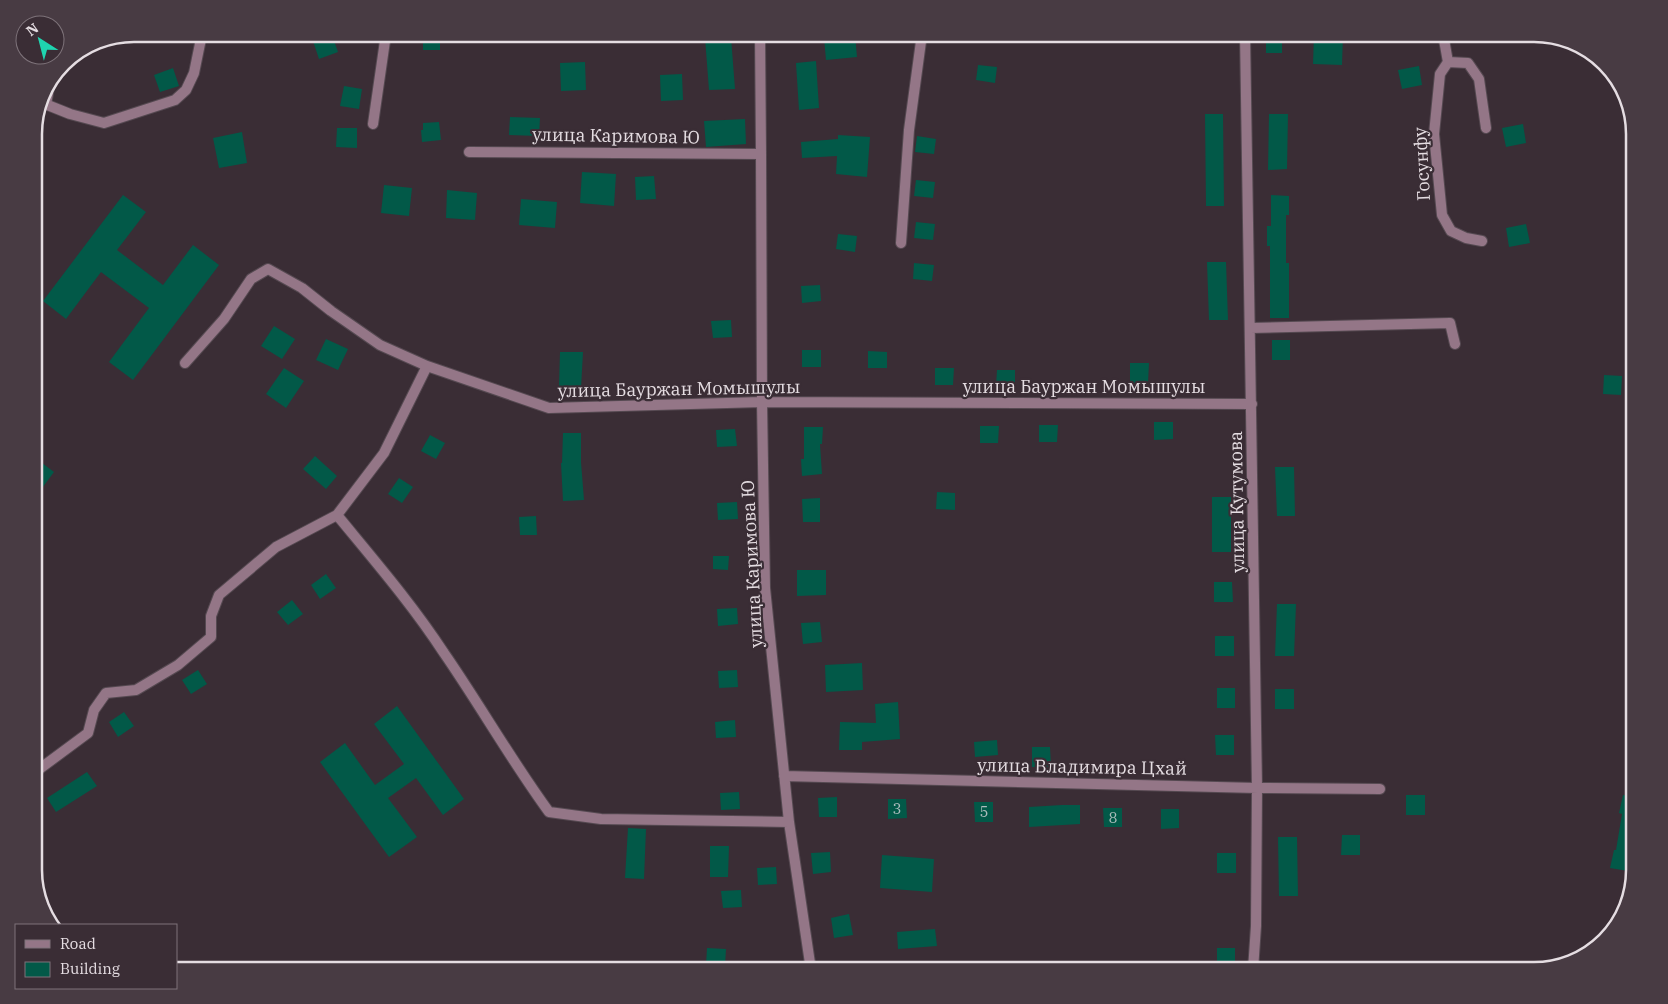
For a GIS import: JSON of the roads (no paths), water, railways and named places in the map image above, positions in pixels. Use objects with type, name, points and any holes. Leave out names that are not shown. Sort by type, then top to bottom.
[{"type":"street","points":[[48,105],[70,114],[104,123],[176,100],[186,90],[194,73],[200,42]]},
{"type":"street","points":[[373,124],[385,42]]},
{"type":"street","name":"улица Каримова Ю","points":[[760,42],[762,402],[766,588],[789,822],[809,962]]},
{"type":"street","points":[[901,243],[909,130],[921,42]]},
{"type":"street","name":"улица Кутумова","points":[[1245,42],[1257,788],[1256,926],[1254,962]]},
{"type":"street","points":[[1444,42],[1448,62],[1468,63],[1479,79],[1486,128]]},
{"type":"street","name":"Госунфу","points":[[1448,62],[1440,74],[1434,134],[1442,215],[1451,231],[1466,238],[1482,241]]},
{"type":"street","name":"улица Каримова Ю","points":[[470,152],[761,154]]},
{"type":"street","name":"улица Бауржан Момышулы","points":[[185,363],[224,319],[251,280],[268,269],[302,288],[380,345],[427,366],[549,408],[762,402],[1252,404]]},
{"type":"street","points":[[1250,328],[1450,323],[1455,344]]},
{"type":"street","points":[[43,766],[88,733],[94,710],[106,692],[136,690],[178,665],[211,637],[211,616],[219,595],[276,547],[337,515],[384,453],[427,366]]},
{"type":"street","points":[[337,515],[416,613],[445,653],[524,778],[548,812],[601,819],[789,822]]},
{"type":"street","name":"улица Владимира Цхай","points":[[784,776],[1257,788],[1380,789]]}]
